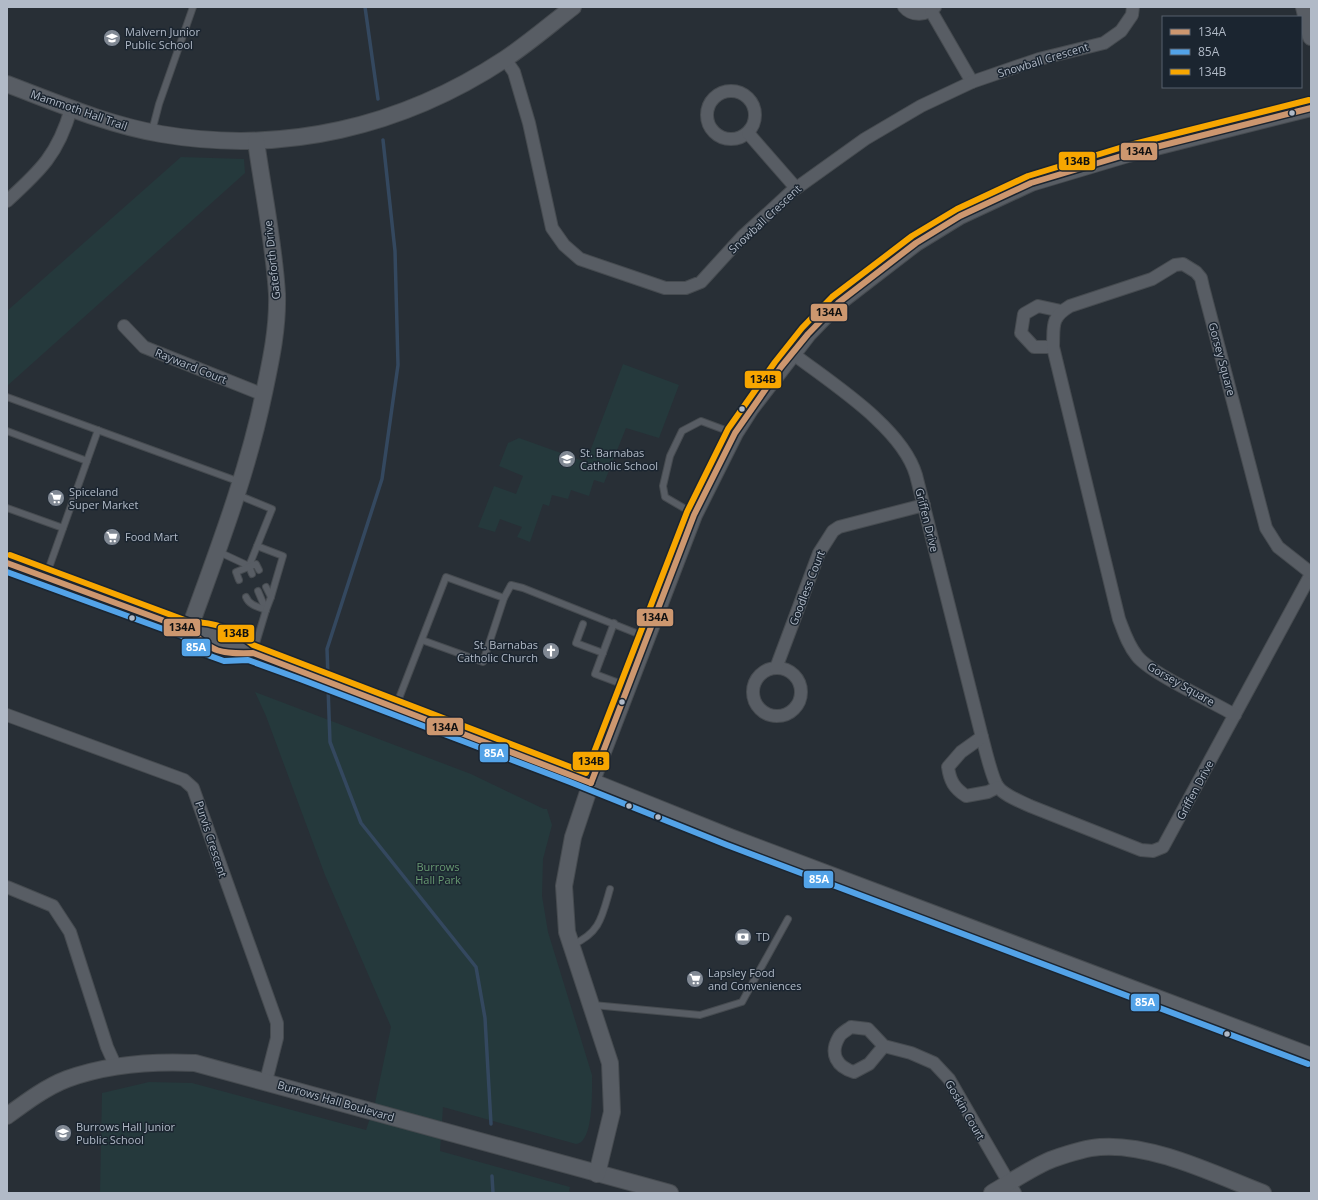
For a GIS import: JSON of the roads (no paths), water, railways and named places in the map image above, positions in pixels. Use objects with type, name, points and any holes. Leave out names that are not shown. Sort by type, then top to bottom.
[{"type":"main road","points":[[7,563],[189,630],[206,646],[227,654],[251,652],[356,691],[730,838],[1311,1057]]},
{"type":"street","name":"Mammoth Hall Trail","points":[[7,84],[71,108],[152,132],[205,140],[277,141],[348,128],[396,114],[458,87],[505,59],[573,7]]},
{"type":"street","points":[[904,7],[907,10],[919,14],[933,9],[972,82]]},
{"type":"street","name":"Snowball Crescent","points":[[505,59],[514,72],[529,122],[552,228],[564,245],[580,259],[665,288],[686,288],[701,282],[742,237],[796,188],[865,139],[921,106],[972,82],[1039,59],[1104,43],[1120,31],[1132,15],[1133,7]]},
{"type":"street","points":[[1304,7],[1311,37]]},
{"type":"street","points":[[733,90],[746,95],[754,107],[754,121],[748,133],[735,139],[721,138],[710,129],[706,116],[709,102],[719,93],[726,91],[733,90]]},
{"type":"street","points":[[7,201],[39,172],[53,153],[67,124],[71,108]]},
{"type":"street","points":[[597,1174],[612,1112],[610,1064],[567,932],[564,886],[573,837],[591,783],[694,514],[735,433],[751,408],[792,353],[838,303],[916,242],[960,216],[1031,183],[1128,154],[1311,108]]},
{"type":"street","points":[[748,133],[796,188]]},
{"type":"street","name":"Gateforth Drive","points":[[189,630],[218,552],[256,430],[275,346],[277,295],[272,246],[256,141]]},
{"type":"street","name":"Gorsey Square","points":[[1235,714],[1155,670],[1137,657],[1127,640],[1119,619],[1052,347],[1053,322],[1061,311],[1070,306],[1152,280],[1175,265],[1183,264],[1196,272],[1203,287],[1266,528],[1278,547],[1311,573]]},
{"type":"street","points":[[1052,347],[1034,347],[1021,333],[1024,314],[1038,306],[1061,311]]},
{"type":"street","name":"Rayward Court","points":[[124,326],[144,347],[264,395]]},
{"type":"street","name":"Griffen Drive","points":[[792,353],[878,419],[895,436],[906,451],[913,466],[924,505],[982,737],[998,787],[1013,798],[1030,806],[1141,850],[1153,851],[1163,847],[1170,837],[1311,573]]},
{"type":"street","name":"Goodless Court","points":[[776,668],[819,553],[833,531],[839,527],[924,505]]},
{"type":"street","points":[[776,668],[785,669],[798,679],[802,695],[795,710],[780,717],[764,713],[758,708],[753,693],[754,685],[762,673],[776,668]]},
{"type":"street","name":"Purvis Crescent","points":[[7,715],[184,780],[193,788],[197,796],[202,818],[277,1023],[277,1038],[266,1081]]},
{"type":"street","points":[[982,737],[961,752],[948,767],[950,779],[955,789],[966,796],[988,792],[998,787]]},
{"type":"street","points":[[7,887],[53,906],[60,915],[70,932],[107,1047],[116,1067]]},
{"type":"street","name":"Goskin Court","points":[[884,1046],[911,1053],[934,1063],[949,1079],[1012,1188]]},
{"type":"street","name":"Burrows Hall Boulevard","points":[[7,1116],[27,1102],[67,1080],[102,1069],[173,1062],[195,1063],[266,1081],[670,1193]]},
{"type":"street","points":[[992,1193],[1012,1188],[1052,1160],[1099,1147],[1120,1147],[1142,1150],[1187,1164],[1263,1193]]},
{"type":"lane","points":[[152,132],[159,104],[193,7]]},
{"type":"lane","points":[[7,397],[98,430],[238,488],[272,509],[249,566],[252,574]]},
{"type":"lane","points":[[694,514],[665,497],[663,486],[670,456],[682,431],[701,421],[735,433]]},
{"type":"lane","points":[[46,578],[98,430]]},
{"type":"lane","points":[[7,431],[87,461]]},
{"type":"lane","points":[[7,508],[63,528]]},
{"type":"lane","points":[[251,652],[271,597],[283,556],[257,546]]},
{"type":"lane","points":[[218,552],[249,566]]},
{"type":"lane","points":[[239,580],[236,572],[256,564],[259,570]]},
{"type":"lane","points":[[396,707],[446,577],[504,598]]},
{"type":"lane","points":[[422,640],[483,662],[504,598],[511,585],[614,623],[647,638]]},
{"type":"lane","points":[[266,587],[271,597]]},
{"type":"lane","points":[[258,591],[266,610]]},
{"type":"lane","points":[[246,597],[254,606],[266,610]]},
{"type":"lane","points":[[614,623],[595,674],[628,687]]},
{"type":"lane","points":[[582,624],[576,643],[603,653]]},
{"type":"lane","points":[[572,945],[584,940],[594,933],[610,890]]},
{"type":"lane","points":[[591,1005],[700,1015],[742,1002],[788,919]]},
{"type":"waterway","points":[[365,7],[378,99]]},
{"type":"waterway","points":[[328,677],[327,649],[382,479],[398,365],[395,251],[383,140]]},
{"type":"waterway","points":[[328,687],[330,742],[361,823],[476,967],[485,1018],[491,1124]]},
{"type":"waterway","points":[[492,1176],[493,1193]]},
{"type":"place","name":"Malvern Junior Public School","points":[[112,38]]},
{"type":"place","name":"St. Barnabas Catholic School","points":[[567,459]]},
{"type":"place","name":"Spiceland Super Market","points":[[56,498]]},
{"type":"place","name":"Food Mart","points":[[112,537]]},
{"type":"place","name":"St. Barnabas Catholic Church","points":[[551,651]]},
{"type":"place","name":"TD","points":[[743,937]]},
{"type":"place","name":"Lapsley Food and Conveniences","points":[[695,979]]},
{"type":"place","name":"Burrows Hall Junior Public School","points":[[63,1133]]},
{"type":"park label","name":"Burrows Hall Park","points":[[438,873]]}]
